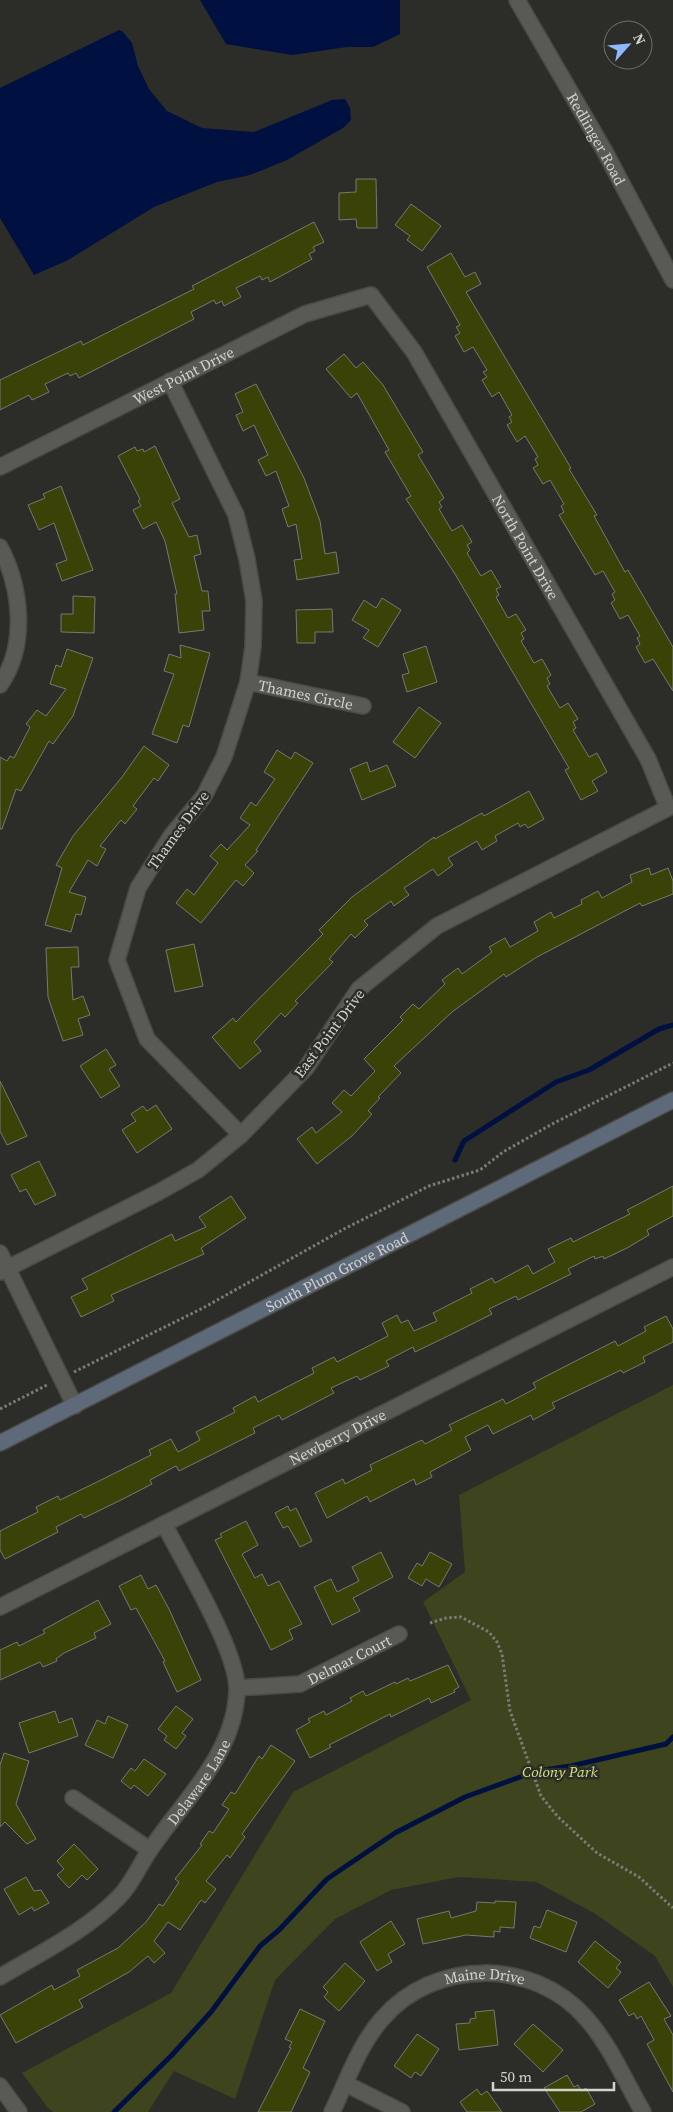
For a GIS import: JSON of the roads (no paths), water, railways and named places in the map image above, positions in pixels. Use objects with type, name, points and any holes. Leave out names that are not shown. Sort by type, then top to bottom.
[{"type":"street","name":"Redlinger Road","points":[[516,0],[604,150],[673,280]]},
{"type":"street","name":"West Point Drive","points":[[0,467],[305,314],[371,295]]},
{"type":"street","name":"North Point Drive","points":[[371,295],[414,352],[648,760],[668,808]]},
{"type":"street","name":"Thames Drive","points":[[170,381],[227,494],[243,541],[254,601],[255,623],[248,682],[224,757],[204,796],[170,836],[138,888],[117,960],[147,1039],[241,1135]]},
{"type":"street","points":[[0,547],[13,576],[18,601],[18,629],[13,654],[0,685]]},
{"type":"street","name":"Thames Circle","points":[[248,682],[363,706]]},
{"type":"street","name":"East Point Drive","points":[[4,1270],[159,1192],[198,1170],[241,1135],[306,1068],[359,989],[437,926],[668,808]]},
{"type":"street","name":"South Plum Grove Road","points":[[0,1443],[673,1100]]},
{"type":"street","points":[[0,1253],[4,1270],[75,1406]]},
{"type":"street","name":"Newberry Drive","points":[[0,1607],[673,1267]]},
{"type":"street","name":"Delaware Lane","points":[[0,1977],[96,1917],[120,1896],[150,1850],[213,1763],[230,1730],[237,1688],[230,1658],[214,1620],[164,1524]]},
{"type":"street","name":"Delmar Court","points":[[237,1688],[300,1684],[399,1634]]},
{"type":"street","points":[[73,1798],[150,1850]]},
{"type":"street","name":"Maine Drive","points":[[332,2112],[373,2030],[400,2001],[424,1986],[443,1980],[465,1974],[497,1973],[528,1980],[544,1986],[573,2005],[597,2032],[643,2112]]},
{"type":"street","points":[[346,2084],[402,2112]]},
{"type":"street","points":[[0,2086],[19,2112]]},
{"type":"waterway","points":[[455,1160],[464,1141],[556,1082],[589,1070],[659,1029],[673,1025]]},
{"type":"waterway","points":[[536,1771],[571,1766],[666,1744],[673,1737]]},
{"type":"waterway","points":[[114,2112],[172,2055],[211,2012],[260,1946],[279,1930],[327,1879],[395,1833],[465,1797],[523,1776]]},
{"type":"park label","name":"Colony Park","points":[[560,1771]]}]
